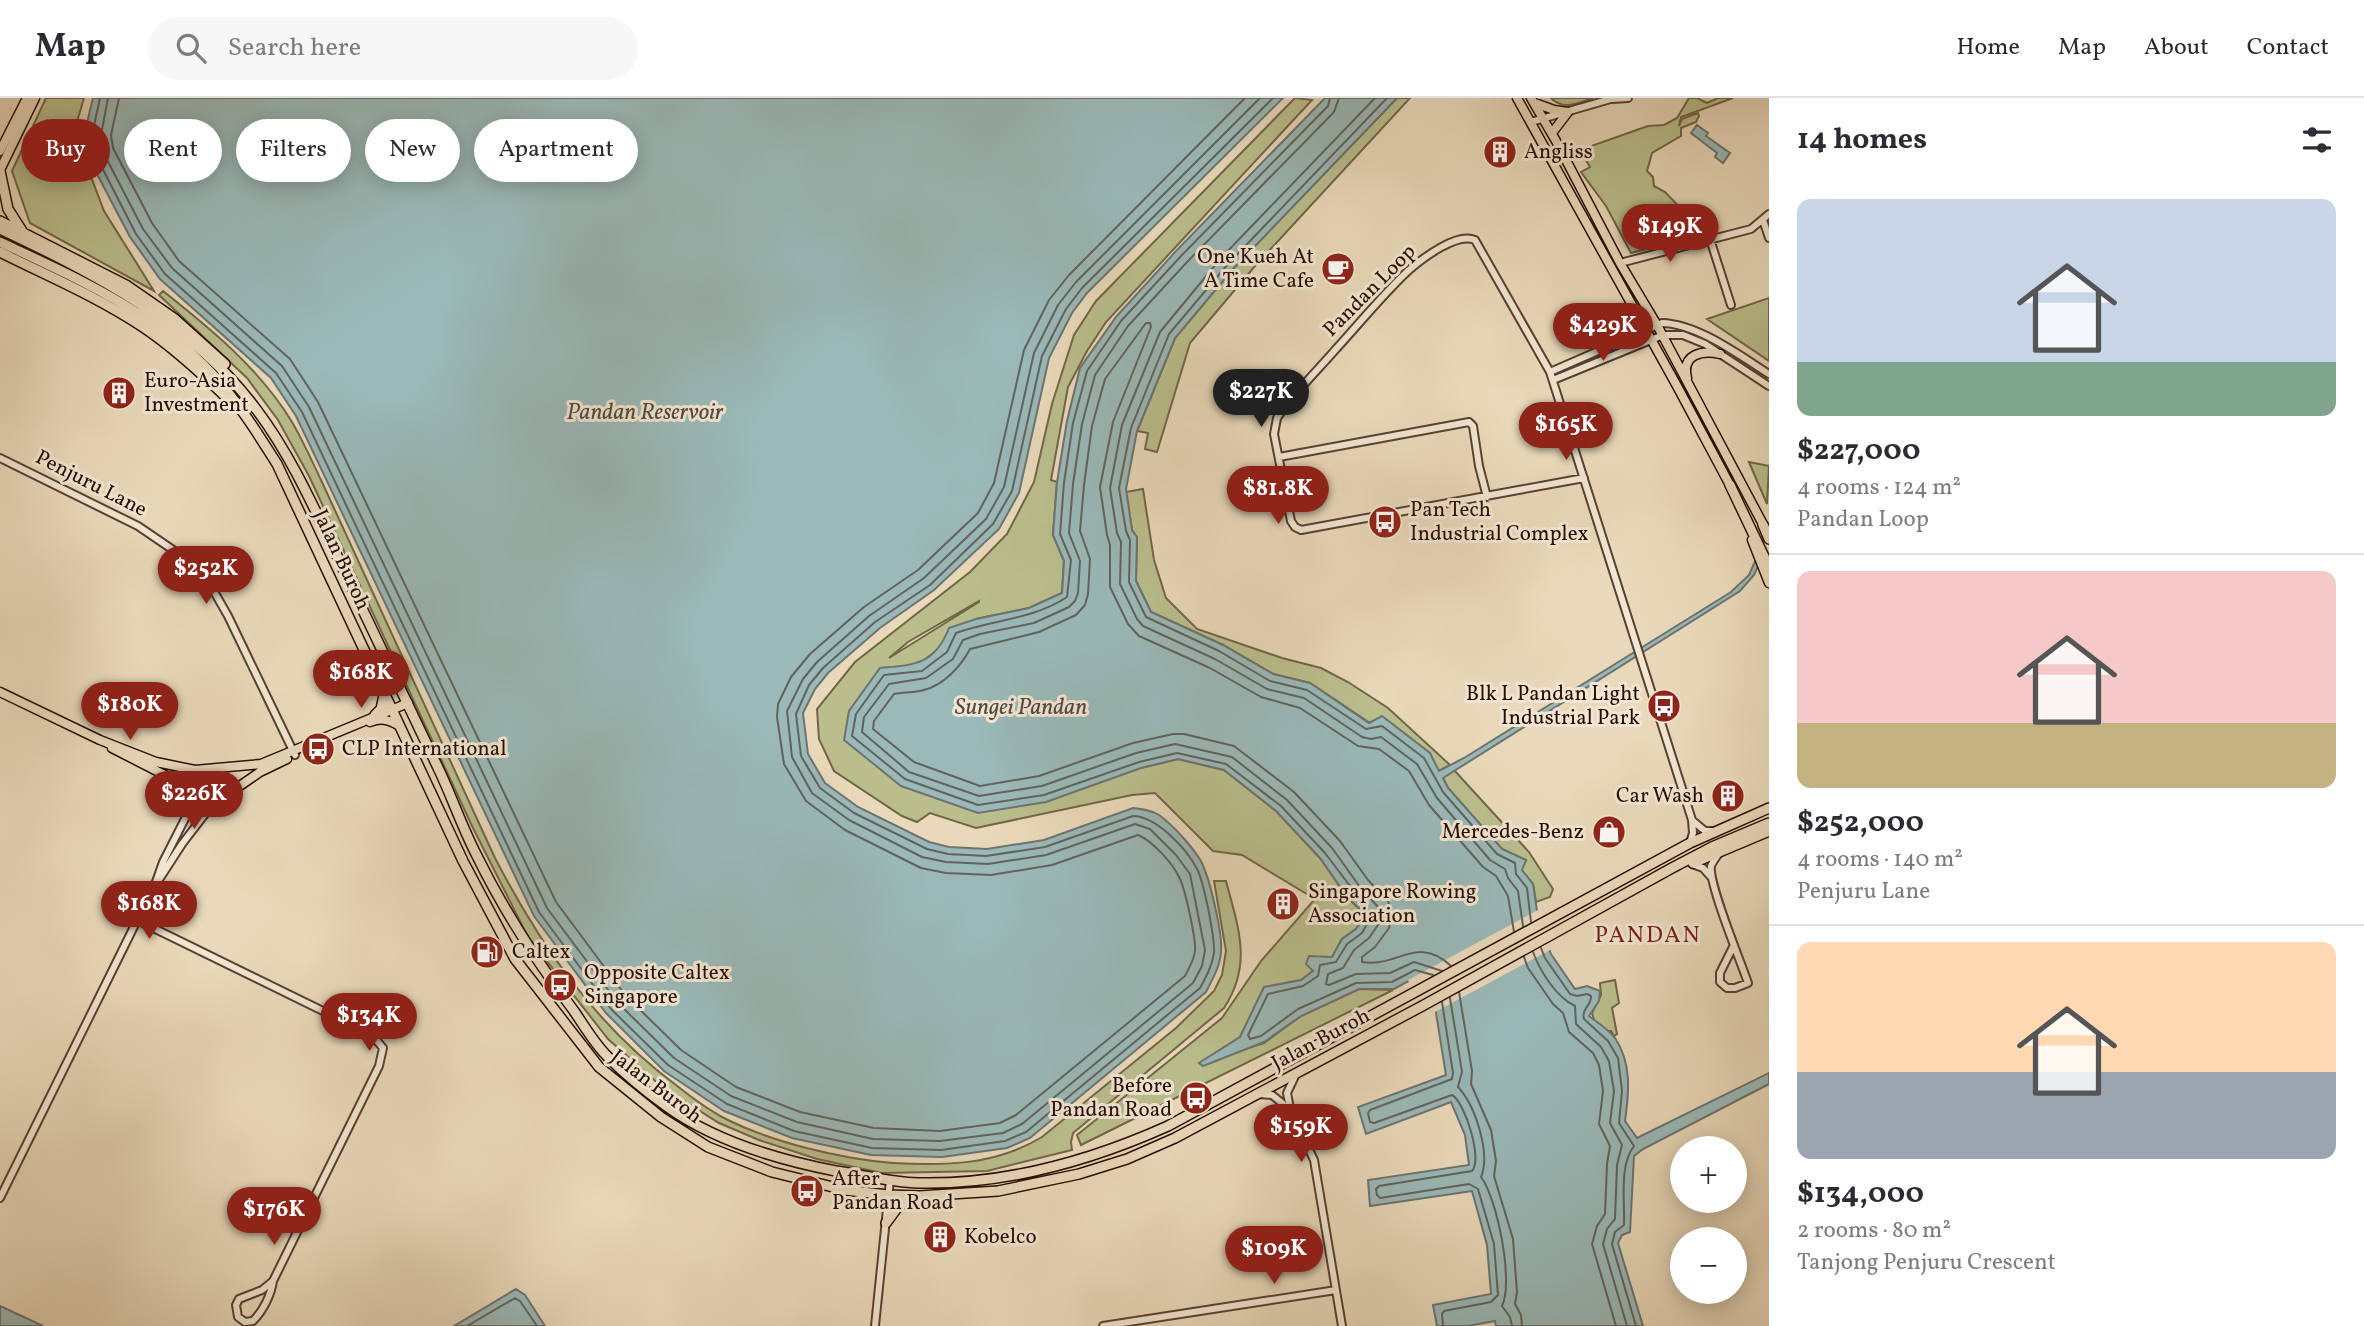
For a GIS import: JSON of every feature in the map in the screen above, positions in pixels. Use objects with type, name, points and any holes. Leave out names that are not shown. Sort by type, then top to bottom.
[{"type":"highway","points":[[0,171],[8,209],[23,232]]},
{"type":"highway","points":[[0,221],[126,285],[175,319],[234,372],[258,411]]},
{"type":"highway","name":"Jalan Buroh","points":[[0,229],[97,278],[160,323],[220,383],[277,464],[463,861],[515,959],[599,1067],[661,1117],[708,1147],[772,1172],[804,1181],[888,1195],[928,1195],[998,1191],[1079,1174],[1127,1159],[1175,1138],[1424,1005],[1672,867],[1769,823]]},
{"type":"highway","name":"Jalan Buroh","points":[[0,242],[160,323],[194,343],[230,376],[258,411],[288,457],[408,702],[477,856],[527,947],[606,1055],[668,1108],[742,1145],[804,1165],[890,1180],[957,1183],[1036,1171],[1123,1146],[1168,1126],[1690,843],[1768,807]]},
{"type":"highway","points":[[0,252],[88,295],[144,328],[196,368],[248,420]]},
{"type":"highway","points":[[0,257],[17,260]]},
{"type":"highway","points":[[1730,485],[1769,567]]},
{"type":"highway","points":[[1763,525],[1769,539]]},
{"type":"highway","points":[[376,715],[381,709],[384,694]]},
{"type":"highway","points":[[1672,867],[1676,870],[1769,831]]},
{"type":"highway","points":[[941,1183],[942,1190],[948,1194]]},
{"type":"highway","points":[[886,1223],[900,1204],[928,1195]]},
{"type":"main road","points":[[0,151],[27,98]]},
{"type":"main road","points":[[0,171],[35,98]]},
{"type":"main road","points":[[1517,98],[1730,485],[1769,583]]},
{"type":"main road","points":[[1533,101],[1554,110],[1568,111]]},
{"type":"main road","points":[[1533,101],[1620,263],[1657,324],[1769,534]]},
{"type":"main road","points":[[1552,133],[1568,111]]},
{"type":"main road","points":[[1689,387],[1686,367],[1695,354],[1704,351],[1720,354]]},
{"type":"main road","points":[[0,692],[100,740],[156,762],[215,771],[225,779],[226,792],[215,804]]},
{"type":"main road","points":[[100,740],[134,761],[190,788],[195,799],[206,806],[215,804],[260,772],[294,753],[408,702]]},
{"type":"main road","points":[[190,788],[195,775],[206,770],[261,764],[377,719],[398,725]]},
{"type":"street","points":[[1531,122],[1613,99],[1628,98]]},
{"type":"street","points":[[1620,263],[1751,229],[1769,214]]},
{"type":"street","points":[[1763,220],[1769,238]]},
{"type":"street","name":"Pandan Loop","points":[[1584,478],[1301,530],[1291,521],[1274,434],[1277,418],[1284,408],[1410,270],[1440,248],[1459,239],[1471,238],[1480,246],[1553,380],[1584,478],[1637,646],[1640,659],[1692,820],[1693,833],[1690,843]]},
{"type":"street","points":[[1710,239],[1731,305]]},
{"type":"street","points":[[1550,372],[1657,324],[1675,324],[1693,330],[1769,374]]},
{"type":"street","points":[[1553,380],[1662,335],[1688,336],[1769,386]]},
{"type":"street","points":[[1279,457],[1469,422],[1473,426],[1487,497]]},
{"type":"street","name":"Penjuru Lane","points":[[0,458],[138,526],[179,554],[212,588],[294,753]]},
{"type":"street","points":[[0,1198],[195,799]]},
{"type":"street","points":[[156,882],[182,844],[215,804]]},
{"type":"street","points":[[1692,820],[1705,831],[1717,831]]},
{"type":"street","points":[[1720,851],[1712,864],[1712,878],[1733,947],[1748,983],[1727,988],[1720,982],[1720,973],[1733,947]]},
{"type":"street","points":[[1692,864],[1703,868],[1712,878]]},
{"type":"street","points":[[137,920],[372,1035],[383,1048],[380,1066],[273,1281],[260,1315],[253,1321],[245,1322],[238,1317],[236,1305],[239,1299],[262,1290],[273,1281]]},
{"type":"street","points":[[1304,1067],[1292,1080],[1286,1098],[1317,1170],[1342,1326]]},
{"type":"street","points":[[1254,1095],[1264,1093],[1274,1096],[1291,1113]]},
{"type":"street","points":[[875,1326],[890,1180]]},
{"type":"street","points":[[1103,1326],[1336,1290]]},
{"type":"green space","points":[[46,98],[84,98],[78,119],[36,119]]},
{"type":"green space","points":[[1295,98],[1312,100],[1106,322],[1068,387],[1051,480],[1057,482],[1053,535],[1064,560],[1062,593],[1029,608],[976,619],[918,665],[880,668],[1141,768],[1178,759],[1224,770],[1276,811],[1320,858],[1348,898],[1366,915],[1356,929],[1342,939],[1332,957],[1301,980],[1264,988],[1240,1037],[1200,1063],[1264,1043],[1301,1016],[1359,989],[1393,990],[1081,1145],[1077,1135],[1222,1018],[1261,961],[1315,899],[1242,855],[1213,851],[1155,793],[1132,795],[976,828],[930,813],[917,822],[902,816],[834,771],[819,739],[817,709],[855,662],[970,572],[1007,534],[1034,482],[1052,404],[1074,335],[1096,301]],"holes":[[[979,602],[889,658],[908,642]]]},
{"type":"green space","points":[[1397,98],[1410,98],[1255,266],[1190,343],[1157,452],[1145,449],[1148,433],[1137,431],[1175,338],[1233,269]]},
{"type":"green space","points":[[1551,98],[1593,98],[1566,105]]},
{"type":"green space","points":[[1689,98],[1697,98],[1707,103],[1718,98],[1733,98],[1681,117],[1679,126],[1682,119],[1698,113],[1699,116],[1696,122],[1681,128],[1681,136],[1652,153],[1647,171],[1653,177],[1654,186],[1665,192],[1687,215],[1694,218],[1700,235],[1631,253],[1606,206],[1581,172],[1590,167],[1580,150],[1648,126],[1664,125],[1677,118]]},
{"type":"green space","points":[[21,152],[21,182],[93,182],[104,211],[154,291],[30,223],[12,171]]},
{"type":"green space","points":[[163,291],[250,367],[292,422],[495,858],[551,953],[595,1010],[620,1037],[647,1062],[705,1107],[743,1127],[784,1142],[873,1161],[913,1164],[970,1162],[1025,1146],[1042,1137],[1176,1028],[1214,991],[1222,975],[1226,951],[1214,881],[1226,881],[1240,945],[1238,976],[1224,1008],[1073,1133],[1072,1150],[987,1171],[882,1173],[817,1159],[759,1140],[719,1123],[662,1087],[608,1039],[528,937],[473,828],[309,476],[278,420],[247,378],[159,295]]},
{"type":"green space","points":[[1769,298],[1769,361],[1707,319]]},
{"type":"green space","points":[[1749,462],[1769,466],[1767,504]]},
{"type":"green space","points":[[1143,489],[1154,560],[1166,598],[1197,629],[1282,658],[1321,668],[1348,682],[1388,708],[1450,765],[1439,771],[1382,717],[1370,723],[1310,683],[1273,674],[1223,645],[1151,612],[1136,581],[1137,538],[1132,530],[1126,492]]},
{"type":"green space","points":[[1454,770],[1529,852],[1553,889],[1550,897],[1536,902],[1533,884],[1521,870],[1526,860],[1502,849],[1448,788],[1443,778]]},
{"type":"green space","points":[[1615,980],[1619,1003],[1612,1008],[1617,1034],[1614,1036],[1611,1031],[1602,1031],[1596,1027],[1592,1013],[1601,995],[1600,983]]},
{"type":"water","name":"Pandan Reservoir","points":[[93,98],[1283,98],[1087,293],[1072,313],[1049,358],[1019,493],[999,529],[934,590],[880,628],[828,673],[815,689],[803,713],[808,754],[825,783],[858,807],[929,842],[949,847],[987,849],[1044,840],[1133,808],[1159,815],[1197,855],[1210,886],[1221,952],[1206,992],[1030,1138],[1007,1148],[942,1157],[871,1155],[792,1138],[724,1111],[664,1071],[606,1013],[534,916],[296,416],[271,378],[160,279],[130,237],[101,182],[110,182],[110,119],[88,119]]},
{"type":"water","name":"Sungei Pandan","points":[[1325,98],[1397,98],[1233,269],[1175,338],[1137,431],[1126,489],[1132,530],[1137,537],[1136,581],[1151,612],[1223,645],[1273,674],[1310,683],[1369,723],[1382,716],[1430,753],[1439,771],[1731,592],[1749,575],[1757,557],[1760,562],[1754,575],[1740,591],[1443,778],[1448,788],[1502,849],[1526,860],[1522,870],[1533,884],[1539,924],[1551,954],[1575,989],[1587,986],[1600,991],[1599,1001],[1589,1016],[1615,1038],[1624,1058],[1628,1078],[1625,1121],[1637,1138],[1769,1073],[1769,1084],[1634,1156],[1630,1232],[1622,1235],[1618,1243],[1643,1326],[1496,1326],[1495,1321],[1468,1326],[1437,1326],[1433,1305],[1491,1294],[1487,1245],[1472,1191],[1370,1206],[1368,1180],[1469,1165],[1465,1135],[1451,1102],[1366,1134],[1358,1107],[1446,1075],[1431,982],[1416,977],[1394,989],[1359,989],[1301,1016],[1264,1042],[1203,1066],[1199,1063],[1240,1037],[1264,987],[1301,980],[1313,971],[1306,964],[1309,956],[1332,957],[1342,939],[1356,929],[1366,915],[1348,898],[1320,858],[1276,811],[1224,770],[1178,759],[1141,768],[1046,802],[978,813],[901,786],[844,740],[849,711],[880,668],[914,664],[931,656],[949,628],[976,619],[1029,608],[1062,593],[1064,561],[1053,535],[1057,482],[1067,421],[1080,368],[1116,317],[1177,250]]},
{"type":"water","points":[[1697,125],[1708,133],[1706,136],[1730,153],[1723,163],[1715,157],[1717,153],[1691,133]]},
{"type":"water","points":[[516,1289],[525,1295],[545,1326],[454,1326]]},
{"type":"water","points":[[0,1306],[43,1326],[0,1326]]},
{"type":"pier","points":[[1540,909],[1542,923],[1552,949],[1433,1013],[1428,985],[1416,981],[1410,984],[1408,980]]},
{"type":"place","name":"Angliss","points":[[1500,152]]},
{"type":"place","name":"One Kueh At A Time Cafe","points":[[1338,269]]},
{"type":"place","name":"Euro-Asia Investment","points":[[119,393]]},
{"type":"place","name":"Pan Tech Industrial Complex","points":[[1385,522]]},
{"type":"place","name":"Blk L Pandan Light Industrial Park","points":[[1664,706]]},
{"type":"place","name":"CLP International","points":[[318,749]]},
{"type":"place","name":"Car Wash","points":[[1728,796]]},
{"type":"place","name":"Mercedes-Benz","points":[[1609,832]]},
{"type":"place","name":"Singapore Rowing Association","points":[[1283,904]]},
{"type":"place","name":"Caltex","points":[[487,952]]},
{"type":"place","name":"Opposite Caltex Singapore","points":[[560,985]]},
{"type":"place","name":"Before Pandan Road","points":[[1196,1098]]},
{"type":"place","name":"After Pandan Road","points":[[807,1191]]},
{"type":"place","name":"Kobelco","points":[[940,1237]]},
{"type":"district","name":"PANDAN","points":[[1648,936]]}]
